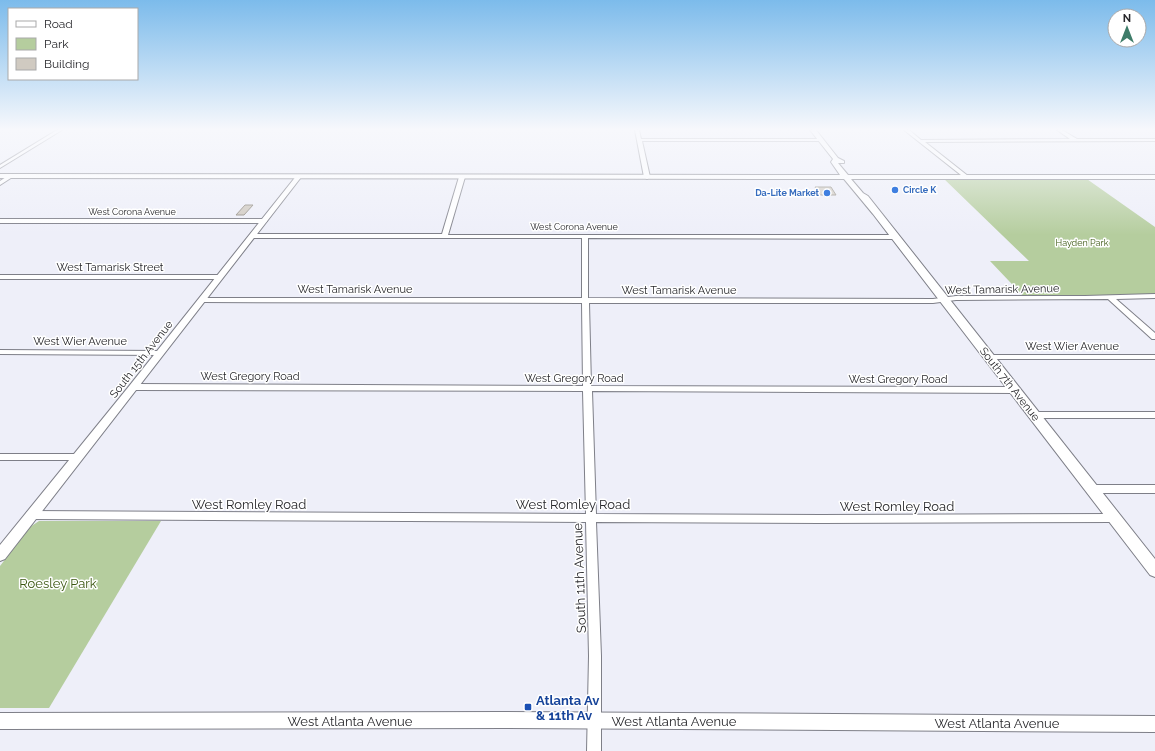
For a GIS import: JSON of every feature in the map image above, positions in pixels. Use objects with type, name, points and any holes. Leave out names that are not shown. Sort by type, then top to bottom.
[{"type":"main road","name":"South 7th Avenue","points":[[837,165],[850,177],[860,195],[866,198],[1155,570]]},
{"type":"main road","points":[[0,176],[1155,177]]},
{"type":"street","points":[[645,165],[647,177]]},
{"type":"street","points":[[951,165],[966,177]]},
{"type":"street","points":[[0,182],[11,176]]},
{"type":"street","name":"South 15th Avenue","points":[[0,554],[134,387],[298,176]]},
{"type":"street","points":[[444,237],[462,177]]},
{"type":"street","name":"West Corona Avenue","points":[[0,221],[264,221]]},
{"type":"street","name":"West Corona Avenue","points":[[252,236],[896,237]]},
{"type":"street","name":"South 11th Avenue","points":[[585,237],[590,517],[595,656],[593,721],[594,751]]},
{"type":"street","name":"West Tamarisk Street","points":[[0,277],[220,277]]},
{"type":"street","name":"West Tamarisk Avenue","points":[[202,300],[946,301],[956,298],[1077,298],[1155,296]]},
{"type":"street","points":[[1109,297],[1155,337]]},
{"type":"street","name":"West Wier Avenue","points":[[0,352],[160,353]]},
{"type":"street","name":"West Wier Avenue","points":[[989,357],[1155,356]]},
{"type":"street","name":"West Gregory Road","points":[[134,387],[1015,390]]},
{"type":"street","points":[[1034,415],[1155,415]]},
{"type":"street","points":[[0,457],[78,457]]},
{"type":"street","points":[[1092,489],[1155,489]]},
{"type":"street","name":"West Romley Road","points":[[31,515],[821,519],[1114,518]]},
{"type":"street","name":"West Atlanta Avenue","points":[[0,721],[593,721],[1155,724]]},
{"type":"green space","name":"Hayden Park","points":[[942,177],[1084,177],[1155,227],[1155,296],[1025,298],[990,261],[1029,261]]},
{"type":"green space","name":"Roesley Park","points":[[39,521],[161,521],[49,708],[0,708],[0,566],[30,527]]},
{"type":"building","name":"Da-Lite Market","points":[[815,187],[831,187],[836,195],[820,195]]},
{"type":"building","points":[[245,205],[253,205],[244,215],[236,215]]},
{"type":"place","name":"Circle K","points":[[895,190]]},
{"type":"place","name":"Da-Lite Market","points":[[827,193]]},
{"type":"place","name":"Atlanta Av & 11th Av","points":[[528,707]]}]
